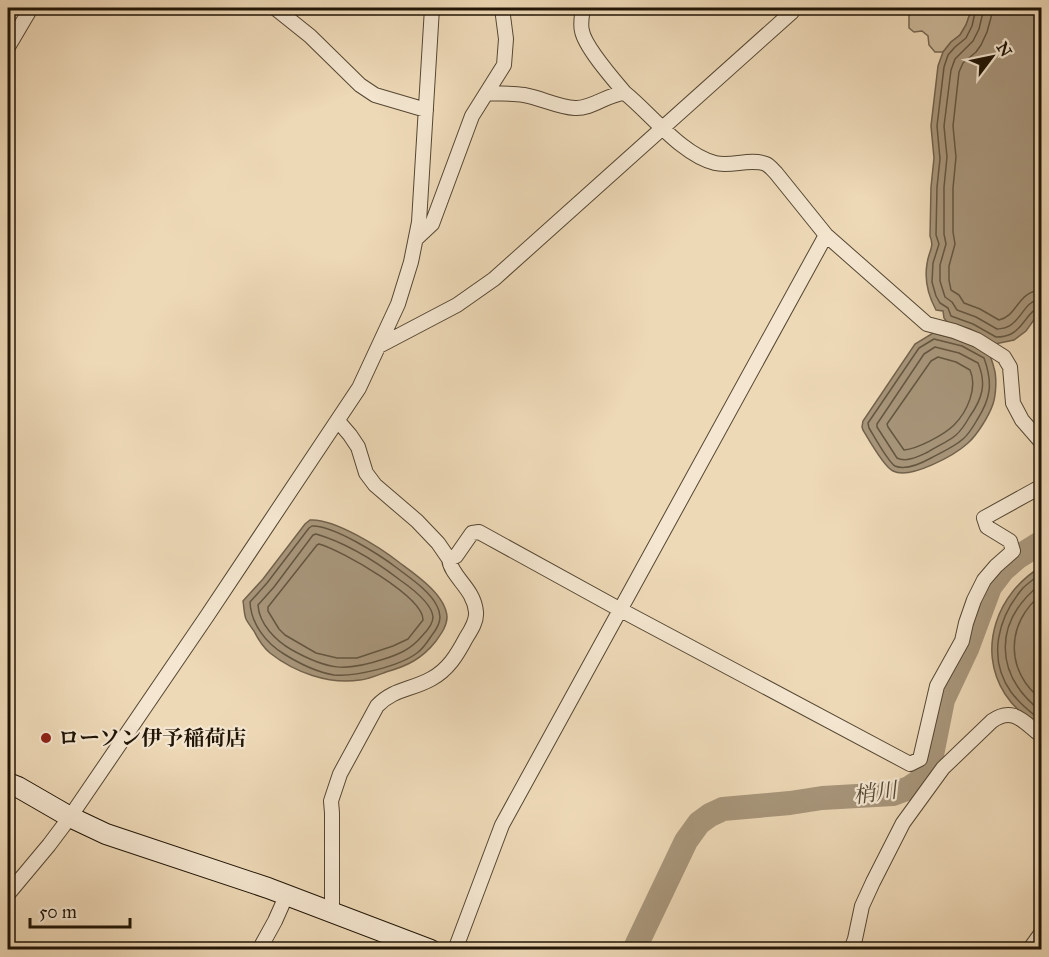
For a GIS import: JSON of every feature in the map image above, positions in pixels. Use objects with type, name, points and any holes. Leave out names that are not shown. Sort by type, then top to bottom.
[{"type":"street","points":[[8,47],[31,8]]},
{"type":"street","points":[[275,8],[309,36],[360,86],[375,95],[426,110]]},
{"type":"street","points":[[8,894],[70,817],[359,388],[398,304],[416,239],[419,222],[432,8]]},
{"type":"street","points":[[416,239],[432,224],[472,116],[504,65],[506,39],[502,8]]},
{"type":"street","points":[[583,8],[581,23],[586,42],[624,93],[661,128],[700,158],[718,164],[754,162],[767,164],[826,235],[927,324],[977,340],[1004,357],[1010,367],[1012,403],[1022,420],[1041,442]]},
{"type":"street","points":[[379,346],[457,305],[494,279],[794,8]]},
{"type":"street","points":[[487,93],[525,95],[574,108],[624,93]]},
{"type":"street","points":[[455,950],[502,825],[826,235]]},
{"type":"street","points":[[332,911],[331,801],[339,774],[377,706],[393,693],[429,680],[449,666],[477,614],[468,589],[450,566],[438,543],[417,520],[375,485],[366,473],[358,447],[338,421]]},
{"type":"street","points":[[448,559],[456,556],[471,533],[479,532],[910,764],[920,759],[937,686],[962,641],[974,600],[984,580],[1013,551],[1011,540],[987,527],[984,518],[1041,486]]},
{"type":"street","points":[[851,950],[862,906],[873,882],[903,823],[943,768],[992,721],[1005,714],[1023,720],[1041,736]]},
{"type":"street","points":[[8,783],[106,834],[287,894],[428,949]]},
{"type":"street","points":[[259,950],[287,894]]},
{"type":"street","points":[[1029,950],[1041,932]]},
{"type":"shaded area","points":[[905,8],[972,8],[960,35],[943,52],[935,52],[929,45],[928,36],[922,31],[914,32],[909,28],[909,14]]},
{"type":"water","points":[[972,8],[1041,8],[1041,310],[1026,331],[1014,340],[995,344],[970,329],[947,322],[943,311],[936,310],[933,304],[927,288],[926,276],[932,244],[930,236],[931,187],[934,158],[931,126],[938,66],[943,52],[960,35],[966,25]]},
{"type":"water","points":[[933,333],[964,341],[990,355],[996,376],[993,404],[979,430],[962,448],[943,460],[921,469],[901,473],[893,471],[881,459],[863,430],[863,421],[915,344]]},
{"type":"water","points":[[310,520],[332,524],[370,542],[414,573],[436,593],[445,609],[447,620],[440,636],[425,653],[401,667],[367,679],[336,681],[312,676],[290,666],[265,648],[246,619],[243,601]]},
{"type":"water","points":[[1041,567],[1041,729],[1017,709],[1005,694],[996,677],[992,659],[992,641],[1003,606],[1013,591]]},
{"type":"waterway","name":"梢川","points":[[634,950],[686,841],[699,823],[710,815],[723,809],[822,798],[893,794],[918,782],[925,774],[931,760],[943,700],[967,649],[990,587],[1003,570],[1018,557],[1042,542]]},
{"type":"place","name":"ローソン伊予稲荷店","points":[[46,738]]}]
